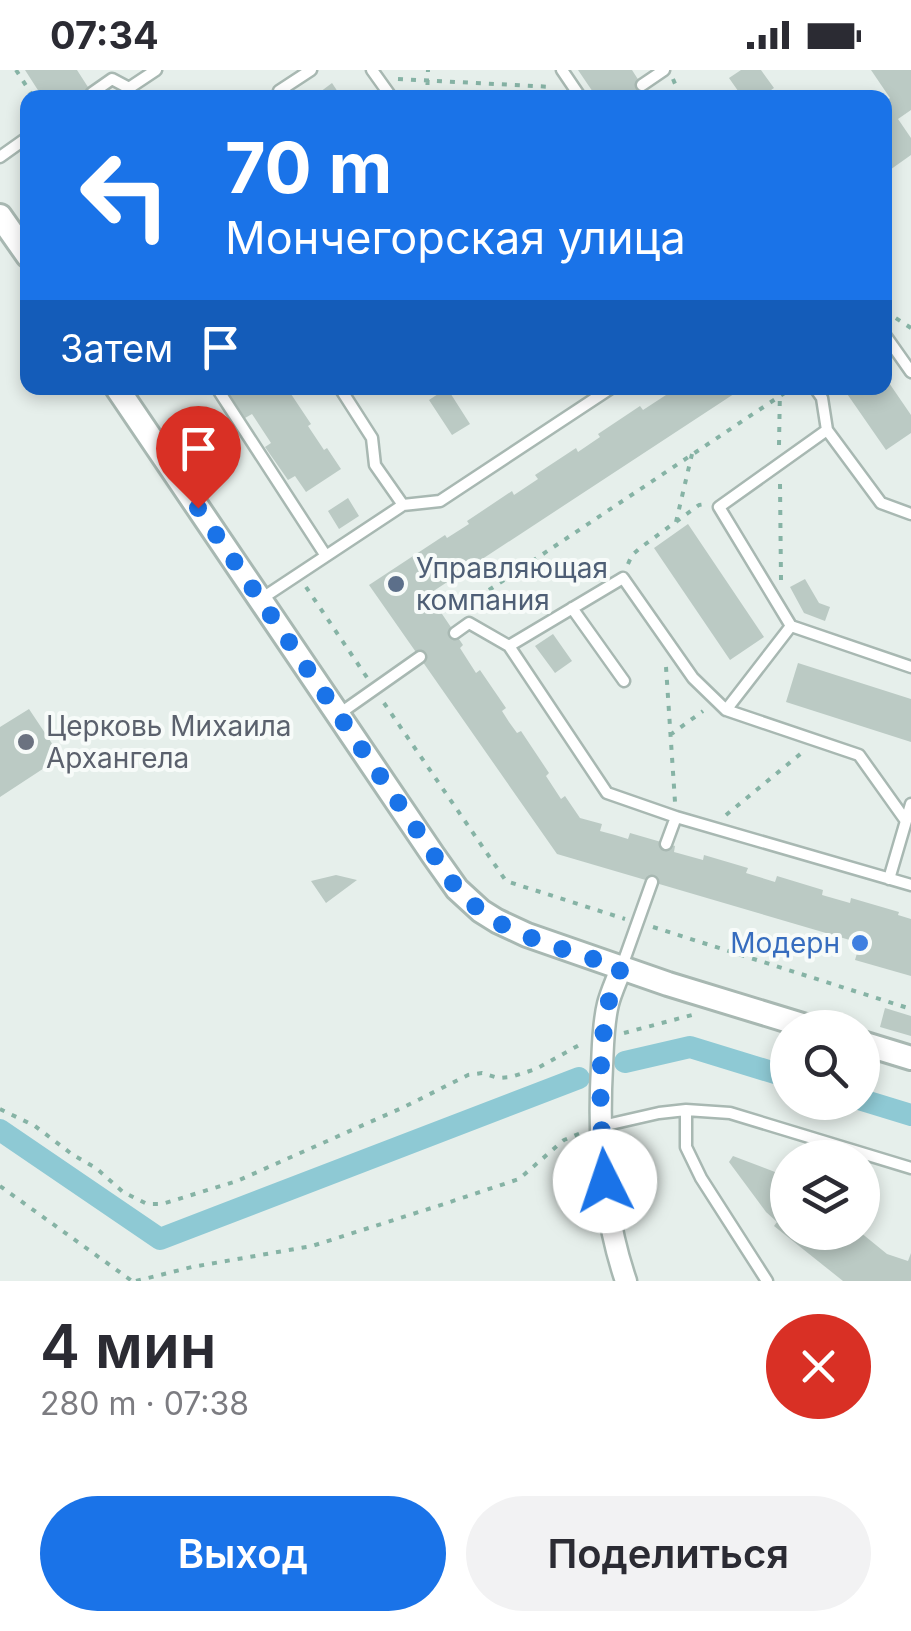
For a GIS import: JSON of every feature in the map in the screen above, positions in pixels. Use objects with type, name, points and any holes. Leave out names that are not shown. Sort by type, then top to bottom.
[{"type":"street","points":[[0,216],[20,245]]},
{"type":"street","points":[[121,395],[457,889],[481,911],[527,935],[770,1015]]},
{"type":"street","points":[[621,968],[608,1003],[603,1038],[601,1126],[605,1181],[626,1281]]},
{"type":"street","points":[[880,1049],[911,1058]]},
{"type":"lane","points":[[135,90],[156,70]]},
{"type":"lane","points":[[281,90],[311,70]]},
{"type":"lane","points":[[642,85],[664,70]]},
{"type":"lane","points":[[96,90],[112,78],[128,90]]},
{"type":"lane","points":[[892,345],[911,372]]},
{"type":"lane","points":[[222,395],[326,556]]},
{"type":"lane","points":[[344,395],[372,438],[375,465],[402,505]]},
{"type":"lane","points":[[260,599],[402,505],[440,501],[600,395]]},
{"type":"lane","points":[[820,395],[827,430],[881,503],[911,514]]},
{"type":"lane","points":[[827,430],[719,507],[791,626],[911,667]]},
{"type":"lane","points":[[509,646],[623,578],[693,678],[726,710],[859,756],[906,821]]},
{"type":"lane","points":[[572,608],[624,681]]},
{"type":"lane","points":[[455,633],[469,624],[509,646],[607,794],[911,885]]},
{"type":"lane","points":[[726,710],[791,626]]},
{"type":"lane","points":[[338,714],[420,658]]},
{"type":"lane","points":[[889,879],[911,804]]},
{"type":"lane","points":[[666,844],[676,817]]},
{"type":"lane","points":[[621,968],[652,882]]},
{"type":"lane","points":[[686,1110],[686,1148],[767,1281]]},
{"type":"lane","points":[[601,1126],[659,1112],[730,1114],[911,1168]]},
{"type":"path","points":[[427,90],[428,70]]},
{"type":"path","points":[[375,74],[543,90]]},
{"type":"path","points":[[469,624],[480,596],[779,396]]},
{"type":"path","points":[[779,396],[781,610]]},
{"type":"path","points":[[676,522],[692,454]]},
{"type":"path","points":[[623,578],[632,555],[676,522],[699,505],[719,507]]},
{"type":"path","points":[[298,575],[506,881],[911,1009]]},
{"type":"path","points":[[664,636],[676,817]]},
{"type":"path","points":[[670,736],[716,701]]},
{"type":"path","points":[[710,827],[816,741]]},
{"type":"path","points":[[0,1109],[35,1126],[123,1192],[147,1204],[162,1204],[237,1181],[468,1075],[511,1077],[579,1045],[706,1011]]},
{"type":"path","points":[[0,1186],[134,1281],[312,1246],[500,1186],[519,1179],[564,1140],[601,1126]]},
{"type":"building","points":[[25,70],[77,70],[90,90],[38,90]]},
{"type":"building","points":[[578,70],[632,70],[645,90],[592,90]]},
{"type":"building","points":[[741,70],[761,70],[774,88],[737,90],[729,78]]},
{"type":"building","points":[[871,70],[911,70],[911,110],[898,119],[911,138],[911,155],[892,168],[892,90],[885,90]]},
{"type":"building","points":[[892,387],[911,415],[911,433],[886,450],[848,395],[892,395]]},
{"type":"building","points":[[230,395],[292,395],[311,424],[308,426],[341,469],[306,492],[295,476],[288,480],[265,447],[271,443],[252,414],[245,418]]},
{"type":"building","points":[[436,395],[451,395],[470,424],[452,435],[429,400]]},
{"type":"building","points":[[666,395],[732,395],[429,594],[432,599],[428,602],[434,611],[438,608],[476,673],[480,670],[506,708],[502,711],[509,722],[517,733],[521,731],[549,773],[546,776],[561,799],[565,796],[580,818],[602,824],[600,831],[628,839],[630,833],[675,846],[674,852],[703,860],[704,855],[748,868],[746,873],[775,882],[777,876],[823,890],[822,895],[850,903],[851,898],[899,912],[898,915],[911,919],[911,976],[855,960],[860,943],[557,854],[369,585],[445,535],[447,538],[469,524],[467,521],[512,491],[514,495],[538,479],[535,475],[576,448],[578,452],[640,406],[643,410]]},
{"type":"building","points":[[348,498],[359,516],[339,529],[328,511]]},
{"type":"building","points":[[688,524],[764,637],[730,660],[654,548]]},
{"type":"building","points":[[805,579],[819,603],[830,607],[825,621],[804,613],[790,587]]},
{"type":"building","points":[[553,634],[572,661],[555,673],[535,646]]},
{"type":"building","points":[[798,663],[911,699],[911,742],[786,702]]},
{"type":"building","name":"Церковь Михаила Архангела","points":[[29,709],[61,757],[0,797],[0,727]]},
{"type":"building","points":[[336,875],[357,880],[326,903],[311,881]]},
{"type":"building","points":[[885,1008],[911,1016],[911,1036],[880,1027]]},
{"type":"building","points":[[733,1156],[770,1170],[770,1216],[766,1212],[729,1162]]},
{"type":"building","points":[[880,1248],[908,1261],[911,1253],[911,1281],[843,1281],[804,1250]]},
{"type":"waterway","points":[[625,1062],[690,1047],[770,1071]]},
{"type":"waterway","points":[[0,1130],[160,1239],[579,1078]]},
{"type":"waterway","points":[[880,1106],[911,1115]]},
{"type":"place","name":"Управляющая компания","points":[[396,584]]},
{"type":"place","name":"Церковь Михаила Архангела","points":[[26,742]]},
{"type":"place","name":"Модерн","points":[[860,943]]},
{"type":"route","points":[[198,508],[457,889],[497,921],[621,968],[608,1003],[603,1038],[601,1126],[605,1181]]}]
